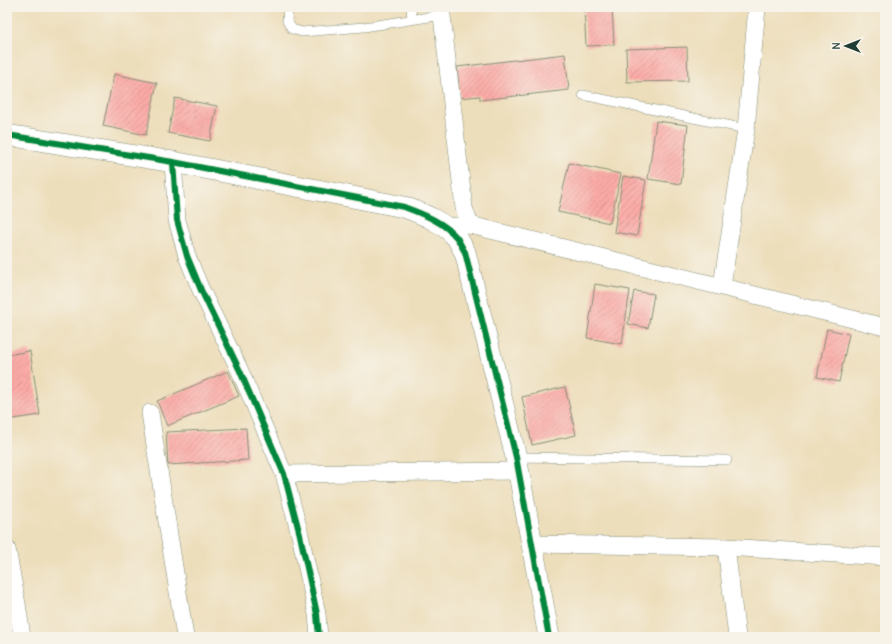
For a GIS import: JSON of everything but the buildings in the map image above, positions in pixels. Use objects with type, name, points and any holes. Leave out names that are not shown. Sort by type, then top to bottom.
[{"type":"street","points":[[722,286],[746,129],[757,7]]},
{"type":"street","points":[[441,11],[464,208],[470,225]]},
{"type":"street","points":[[7,135],[173,162],[404,207],[425,216],[444,227],[456,238],[465,252],[517,464],[549,637]]},
{"type":"street","points":[[173,162],[177,220],[187,256],[201,290],[240,371],[284,474],[300,535],[317,614],[319,637]]},
{"type":"street","points":[[444,227],[470,225],[885,327]]},
{"type":"street","points":[[150,413],[185,637]]},
{"type":"street","points":[[284,474],[517,464]]},
{"type":"street","points":[[532,544],[726,547],[885,557]]},
{"type":"street","points":[[726,547],[737,637]]},
{"type":"street","points":[[7,549],[22,637]]},
{"type":"lane","points":[[288,7],[287,21],[292,29],[302,32],[364,27],[412,19],[441,11]]},
{"type":"lane","points":[[411,7],[412,19]]},
{"type":"lane","points":[[583,95],[746,129]]},
{"type":"lane","points":[[517,464],[727,460]]},
{"type":"cycle path","points":[[7,135],[173,162],[404,207],[433,219],[452,232],[465,252],[516,457],[549,637]]},
{"type":"cycle path","points":[[173,162],[177,220],[187,256],[201,290],[240,371],[284,474],[300,535],[317,614],[319,637]]}]
